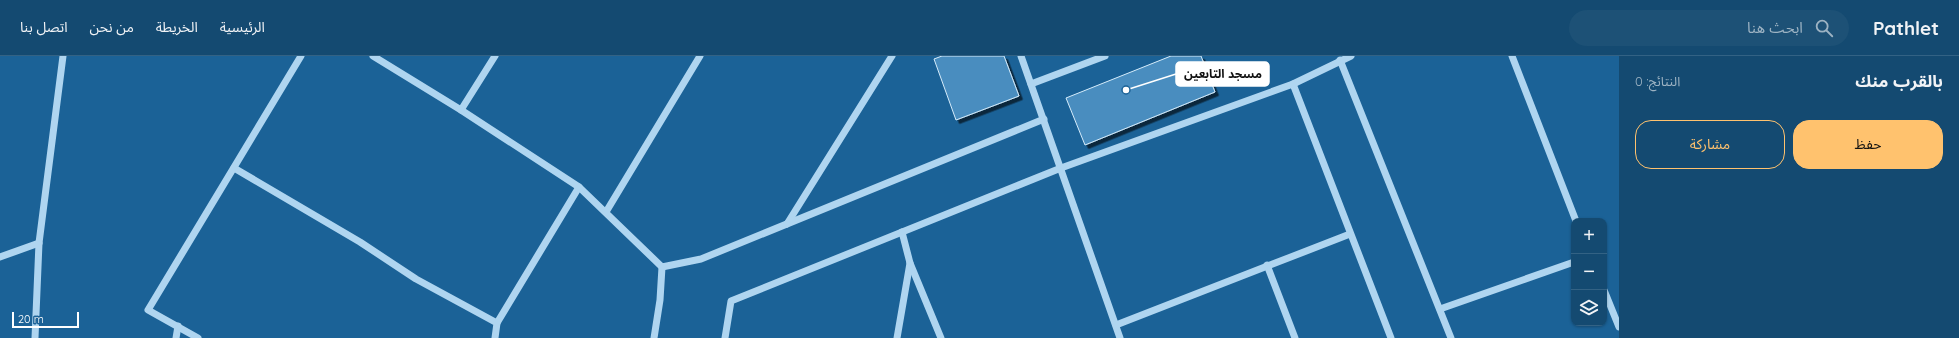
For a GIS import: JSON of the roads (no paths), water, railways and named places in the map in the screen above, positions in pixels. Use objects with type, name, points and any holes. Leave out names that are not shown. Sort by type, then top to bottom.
[{"type":"street","points":[[35,338],[39,242],[63,56]]},
{"type":"street","points":[[198,338],[148,310],[301,56]]},
{"type":"street","points":[[373,56],[461,110],[579,187],[662,266],[660,300],[654,338]]},
{"type":"street","points":[[461,110],[495,56]]},
{"type":"street","points":[[606,212],[700,56]]},
{"type":"street","points":[[786,224],[892,56]]},
{"type":"street","points":[[1021,56],[1120,338]]},
{"type":"street","points":[[1031,84],[1105,56]]},
{"type":"street","points":[[725,338],[731,301],[1061,168],[1293,84],[1351,56]]},
{"type":"street","points":[[1512,56],[1575,218]]},
{"type":"street","points":[[1340,60],[1452,338]]},
{"type":"street","points":[[1293,84],[1391,338]]},
{"type":"street","points":[[662,266],[701,260],[1044,119]]},
{"type":"street","points":[[234,168],[360,242],[416,279],[497,323]]},
{"type":"street","points":[[495,338],[497,323],[579,187]]},
{"type":"street","points":[[902,232],[910,263],[941,338]]},
{"type":"street","points":[[1116,325],[1350,234]]},
{"type":"street","points":[[0,257],[39,242]]},
{"type":"street","points":[[897,338],[910,263]]},
{"type":"street","points":[[1440,309],[1571,263]]},
{"type":"street","points":[[1267,265],[1295,338]]},
{"type":"street","points":[[1607,298],[1619,328]]},
{"type":"street","points":[[176,338],[178,326]]},
{"type":"place","name":"مسجد التابعين","points":[[1126,90]]}]
